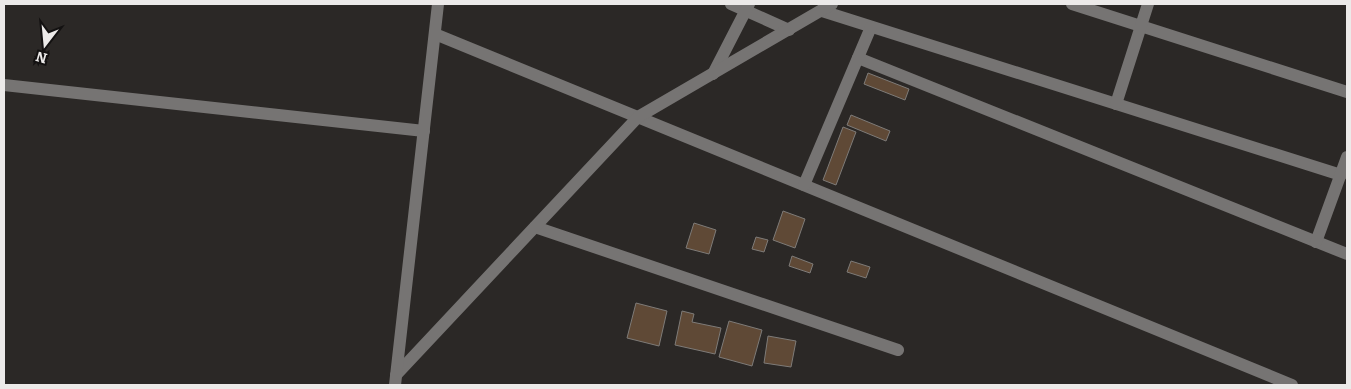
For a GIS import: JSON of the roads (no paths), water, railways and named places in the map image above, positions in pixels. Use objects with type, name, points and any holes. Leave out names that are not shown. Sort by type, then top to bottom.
[{"type":"street","points":[[396,380],[438,4]]},
{"type":"street","points":[[731,4],[748,7],[789,30]]},
{"type":"street","points":[[1072,4],[1347,92]]},
{"type":"street","points":[[1116,104],[1148,4]]},
{"type":"street","points":[[713,74],[748,7]]},
{"type":"street","points":[[396,380],[638,117],[827,7],[871,27],[1340,175]]},
{"type":"street","points":[[804,185],[871,27]]},
{"type":"street","points":[[435,34],[1292,385]]},
{"type":"street","points":[[858,58],[1347,254]]},
{"type":"street","points":[[4,85],[424,131]]},
{"type":"street","points":[[1316,242],[1347,157]]},
{"type":"street","points":[[535,227],[898,350]]}]
